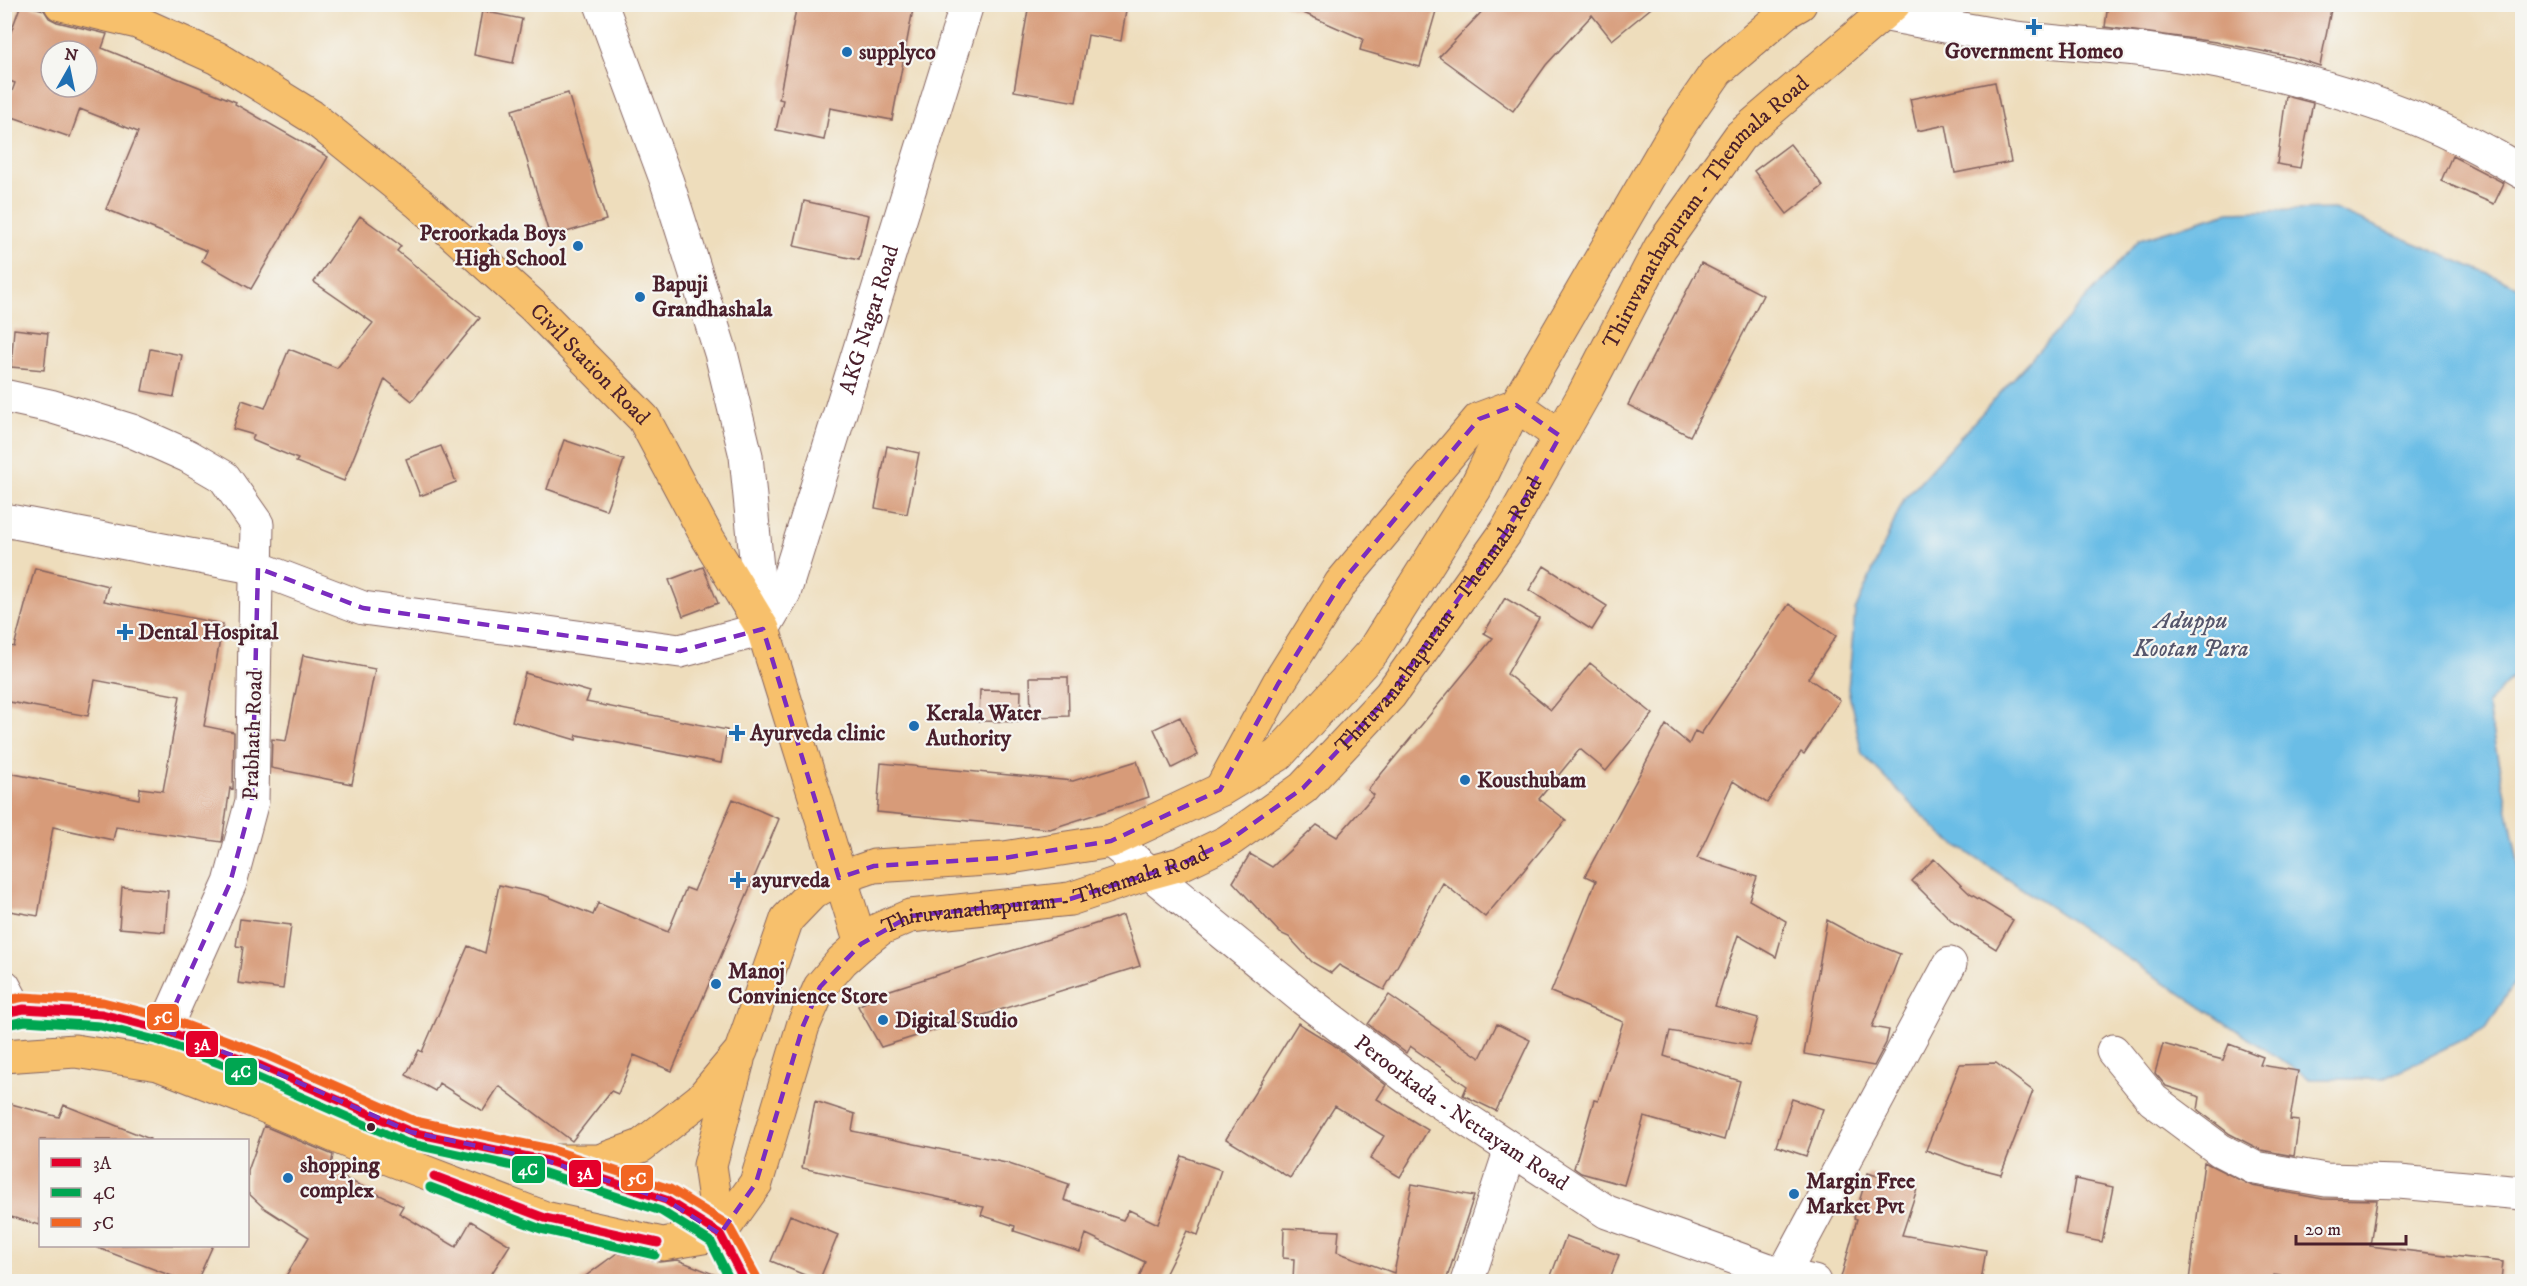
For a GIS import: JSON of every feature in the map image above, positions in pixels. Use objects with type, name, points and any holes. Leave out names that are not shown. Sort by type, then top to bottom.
[{"type":"main road","name":"Civil Station Road","points":[[62,4],[137,22],[217,58],[311,116],[420,204],[533,306],[644,419],[706,535],[763,629],[861,944]]},
{"type":"main road","name":"Thiruvanathapuram - Thenmala Road","points":[[720,1234],[710,1165],[741,1051],[787,919],[812,894],[840,878],[874,866],[1004,858],[1111,841],[1220,790],[1278,755],[1373,651],[1475,489],[1516,405],[1674,133],[1717,71],[1786,12],[1800,4]]},
{"type":"main road","name":"Thiruvanathapuram - Thenmala Road","points":[[720,1234],[756,1183],[802,1026],[820,987],[842,961],[880,929],[910,916],[1070,899],[1181,864],[1227,842],[1303,788],[1390,695],[1506,532],[1660,248],[1740,136],[1884,8]]},
{"type":"main road","points":[[1220,790],[1278,684],[1341,583],[1479,419],[1516,405],[1560,436]]},
{"type":"main road","points":[[9,1003],[102,1014],[164,1030],[261,1066],[411,1132],[548,1161],[666,1200],[720,1234],[745,1281]]},
{"type":"main road","points":[[4,1056],[75,1051],[158,1064],[375,1153],[545,1218],[663,1244],[720,1234]]},
{"type":"main road","points":[[548,1161],[599,1161],[641,1146],[701,1099],[741,1051]]},
{"type":"main road","points":[[255,1102],[261,1066]]},
{"type":"street","points":[[4,520],[258,568],[363,608],[680,651],[763,629],[746,456],[721,353],[667,182],[601,4]]},
{"type":"street","name":"AKG Nagar Road","points":[[763,629],[784,593],[967,4]]},
{"type":"street","points":[[1884,8],[2015,38],[2166,52],[2326,86],[2374,102],[2456,137],[2523,172]]},
{"type":"street","name":"Prabhath Road","points":[[4,396],[50,406],[132,431],[188,456],[224,477],[257,524],[252,801],[230,884],[164,1030]]},
{"type":"street","name":"Peroorkada - Nettayam Road","points":[[1111,841],[1304,999],[1431,1096],[1607,1212],[1783,1275],[1814,1281]]},
{"type":"street","points":[[1783,1275],[1950,964]]},
{"type":"street","points":[[2114,1051],[2153,1100],[2220,1150],[2255,1168],[2326,1180],[2398,1182],[2523,1193]]},
{"type":"street","points":[[1467,1281],[1511,1149]]},
{"type":"highlighted area","points":[[1516,405],[1560,436],[1506,532],[1390,695],[1303,788],[1227,842],[1181,864],[1070,899],[910,916],[861,944],[820,987],[803,1026],[756,1183],[720,1234],[666,1200],[548,1161],[411,1132],[261,1066],[164,1030],[230,883],[252,801],[258,568],[363,608],[680,651],[763,629],[839,878],[874,866],[1004,858],[1111,841],[1220,790],[1278,684],[1341,583],[1479,419]]},
{"type":"water","name":"Aduppu Kootan Para","points":[[2334,209],[2522,288],[2522,672],[2518,672],[2487,704],[2522,882],[2522,971],[2486,1028],[2383,1079],[2310,1079],[1944,837],[1862,754],[1848,689],[1855,611],[1904,499],[2140,239],[2229,212]]},
{"type":"building","points":[[21,4],[44,10],[49,18],[57,22],[107,34],[102,48],[236,102],[235,104],[328,157],[251,289],[202,261],[207,251],[106,209],[138,132],[80,109],[70,137],[4,114],[15,83],[4,79],[4,51]]},
{"type":"building","name":"supplyco","points":[[797,4],[914,4],[892,120],[830,108],[824,140],[776,130],[783,100],[779,99]]},
{"type":"building","points":[[1029,4],[1127,4],[1121,41],[1088,35],[1076,102],[1014,91]]},
{"type":"building","points":[[1283,4],[1438,4],[1420,67],[1360,50],[1363,39]]},
{"type":"building","points":[[1489,4],[1656,4],[1612,40],[1592,15],[1546,65],[1513,111],[1439,57]]},
{"type":"building","points":[[2108,4],[2332,4],[2320,66],[2292,57],[2216,42],[2105,27]]},
{"type":"building","points":[[482,11],[522,19],[513,63],[474,55]]},
{"type":"building","points":[[1995,82],[2011,162],[1955,173],[1946,125],[1917,131],[1910,99]]},
{"type":"building","points":[[568,93],[606,220],[550,237],[512,110]]},
{"type":"building","points":[[2286,96],[2313,103],[2300,168],[2277,164]]},
{"type":"building","points":[[1790,144],[1823,186],[1787,214],[1754,171]]},
{"type":"building","points":[[2452,156],[2504,183],[2494,204],[2441,181]]},
{"type":"building","points":[[804,201],[869,215],[859,260],[794,246]]},
{"type":"building","points":[[360,216],[401,246],[397,251],[480,318],[412,401],[385,379],[344,481],[296,462],[298,459],[252,440],[254,435],[233,429],[242,400],[265,408],[289,349],[337,368],[373,323],[314,282]]},
{"type":"building","points":[[1701,263],[1763,295],[1690,436],[1628,405]]},
{"type":"building","points":[[14,329],[48,333],[44,370],[11,367]]},
{"type":"building","points":[[150,349],[182,355],[174,397],[142,391]]},
{"type":"building","points":[[564,440],[624,460],[606,510],[547,489]]},
{"type":"building","points":[[441,446],[456,482],[420,496],[406,459]]},
{"type":"building","points":[[887,446],[919,453],[907,514],[875,508]]},
{"type":"building","points":[[1544,566],[1607,606],[1592,630],[1529,590]]},
{"type":"building","points":[[703,567],[718,603],[683,616],[669,580]]},
{"type":"building","points":[[35,568],[108,586],[104,601],[223,624],[204,726],[234,732],[233,789],[230,788],[222,842],[116,827],[113,840],[53,827],[38,916],[4,910],[4,772],[139,799],[140,788],[163,791],[180,696],[95,680],[88,716],[4,701],[4,645],[14,647]]},
{"type":"building","points":[[1505,598],[1539,618],[1507,674],[1551,710],[1590,663],[1653,714],[1606,771],[1580,749],[1539,799],[1566,820],[1485,917],[1443,883],[1384,990],[1339,965],[1331,973],[1312,962],[1289,937],[1280,933],[1233,882],[1250,854],[1272,867],[1317,825],[1337,837],[1374,795],[1368,790],[1493,638],[1484,633]]},
{"type":"building","points":[[1789,604],[1836,636],[1808,678],[1840,700],[1804,754],[1801,752],[1767,803],[1733,781],[1697,858],[1757,877],[1749,900],[1786,921],[1776,957],[1738,935],[1715,1006],[1758,1018],[1750,1045],[1670,1031],[1664,1056],[1740,1081],[1724,1140],[1644,1117],[1624,1185],[1581,1173],[1574,1168],[1594,1100],[1598,1101],[1623,1022],[1551,992],[1596,881],[1585,876],[1666,725],[1689,744],[1695,731],[1701,734]]},
{"type":"building","points":[[303,655],[375,669],[352,784],[271,768],[272,739],[286,741]]},
{"type":"building","points":[[525,673],[590,692],[586,702],[727,730],[721,763],[577,735],[576,740],[512,721]]},
{"type":"building","points":[[1030,677],[1068,677],[1069,716],[1031,717]]},
{"type":"building","points":[[980,690],[1021,691],[1020,722],[979,721]]},
{"type":"building","points":[[1180,717],[1198,755],[1172,768],[1154,729]]},
{"type":"building","points":[[1137,761],[1149,797],[1050,829],[877,812],[881,763],[1073,781]]},
{"type":"building","points":[[733,799],[779,819],[672,1071],[634,1055],[618,1094],[611,1091],[572,1141],[499,1086],[483,1111],[439,1083],[435,1091],[406,1075],[419,1050],[422,1052],[468,946],[485,953],[499,885],[544,895],[593,915],[598,903],[668,932],[686,888],[694,891]]},
{"type":"building","points":[[1934,859],[1970,894],[2013,920],[1996,949],[1954,923],[1912,881]]},
{"type":"building","points":[[122,887],[168,891],[165,932],[119,928]]},
{"type":"building","points":[[1123,915],[1140,966],[881,1047],[858,1006],[884,992]]},
{"type":"building","points":[[240,919],[291,925],[283,989],[238,983],[243,947],[236,946]]},
{"type":"building","points":[[1827,920],[1856,936],[1900,954],[1872,1027],[1889,1030],[1886,1043],[1874,1066],[1804,1054]]},
{"type":"building","points":[[1389,995],[1480,1058],[1497,1024],[1530,1040],[1496,1111],[1463,1095],[1467,1086],[1410,1046],[1406,1053],[1368,1024]]},
{"type":"building","points":[[1298,1023],[1331,1043],[1386,1085],[1377,1099],[1428,1130],[1400,1177],[1370,1159],[1384,1136],[1335,1106],[1290,1178],[1226,1139]]},
{"type":"building","points":[[2163,1044],[2223,1060],[2229,1044],[2263,1057],[2260,1065],[2298,1071],[2290,1120],[2299,1121],[2294,1156],[2261,1150],[2230,1134],[2198,1110],[2200,1097],[2166,1086],[2155,1073]]},
{"type":"building","points":[[1996,1063],[2033,1091],[2001,1174],[1966,1165],[1926,1150],[1960,1064]]},
{"type":"building","points":[[1792,1099],[1823,1109],[1806,1156],[1776,1146]]},
{"type":"building","points":[[815,1101],[855,1114],[852,1131],[1006,1163],[1069,1184],[1064,1200],[1123,1220],[1129,1210],[1158,1224],[1182,1156],[1221,1170],[1198,1235],[1187,1231],[1162,1281],[1138,1281],[1145,1262],[1086,1234],[1080,1252],[1014,1231],[1015,1226],[981,1215],[984,1207],[802,1168]]},
{"type":"building","points":[[4,1102],[59,1117],[64,1105],[150,1139],[39,1139],[39,1225],[4,1215]]},
{"type":"building","points":[[264,1126],[333,1155],[330,1171],[403,1206],[399,1213],[456,1247],[471,1221],[510,1245],[487,1281],[283,1281],[309,1237],[264,1208],[249,1194],[249,1168]]},
{"type":"building","points":[[2204,1162],[2252,1186],[2323,1199],[2377,1200],[2370,1246],[2503,1262],[2501,1281],[2325,1281],[2274,1275],[2274,1281],[2189,1281]]},
{"type":"building","points":[[1868,1173],[1917,1189],[1902,1235],[1986,1250],[1981,1281],[1840,1281],[1857,1219],[1854,1218]]},
{"type":"building","points":[[2075,1179],[2113,1187],[2102,1242],[2065,1235]]},
{"type":"building","points":[[1412,1184],[1474,1196],[1446,1281],[1293,1281],[1294,1259],[1283,1258],[1284,1228],[1339,1231],[1337,1252],[1394,1273]]},
{"type":"building","points":[[790,1215],[838,1235],[819,1281],[771,1261]]},
{"type":"building","points":[[1566,1236],[1619,1255],[1609,1281],[1549,1281]]},
{"type":"building","points":[[212,1247],[197,1281],[185,1281],[98,1248]]},
{"type":"building","points":[[617,1253],[659,1262],[678,1260],[721,1277],[724,1281],[579,1281]]},
{"type":"transit line","name":"5C","points":[[4,1001],[24,997],[103,1002],[167,1018],[266,1055],[415,1121],[550,1149],[670,1189],[728,1225],[756,1276]]},
{"type":"transit line","name":"3A","points":[[4,1013],[24,1009],[102,1014],[164,1030],[261,1066],[411,1132],[548,1161],[666,1200],[720,1234],[745,1282]]},
{"type":"transit line","name":"4C","points":[[6,1025],[25,1021],[100,1026],[160,1041],[256,1077],[407,1143],[545,1173],[661,1211],[711,1242],[731,1282]]},
{"type":"transit line","name":"3A","points":[[434,1176],[545,1218],[658,1243]]},
{"type":"transit line","name":"4C","points":[[430,1187],[541,1229],[655,1255]]},
{"type":"place","name":"Government Homeo","points":[[2034,27]]},
{"type":"place","name":"supplyco","points":[[847,52]]},
{"type":"place","name":"Peroorkada Boys High School","points":[[578,246]]},
{"type":"place","name":"Bapuji Grandhashala","points":[[640,297]]},
{"type":"place","name":"Dental Hospital","points":[[125,632]]},
{"type":"place","name":"Kerala Water Authority","points":[[914,726]]},
{"type":"place","name":"Ayurveda clinic","points":[[737,733]]},
{"type":"place","name":"Kousthubam","points":[[1465,780]]},
{"type":"place","name":"ayurveda","points":[[738,880]]},
{"type":"place","name":"Manoj Convinience Store","points":[[716,984]]},
{"type":"place","name":"Digital Studio","points":[[883,1020]]},
{"type":"place","name":"shopping complex","points":[[288,1178]]},
{"type":"place","name":"Margin Free Market Pvt","points":[[1794,1194]]}]
